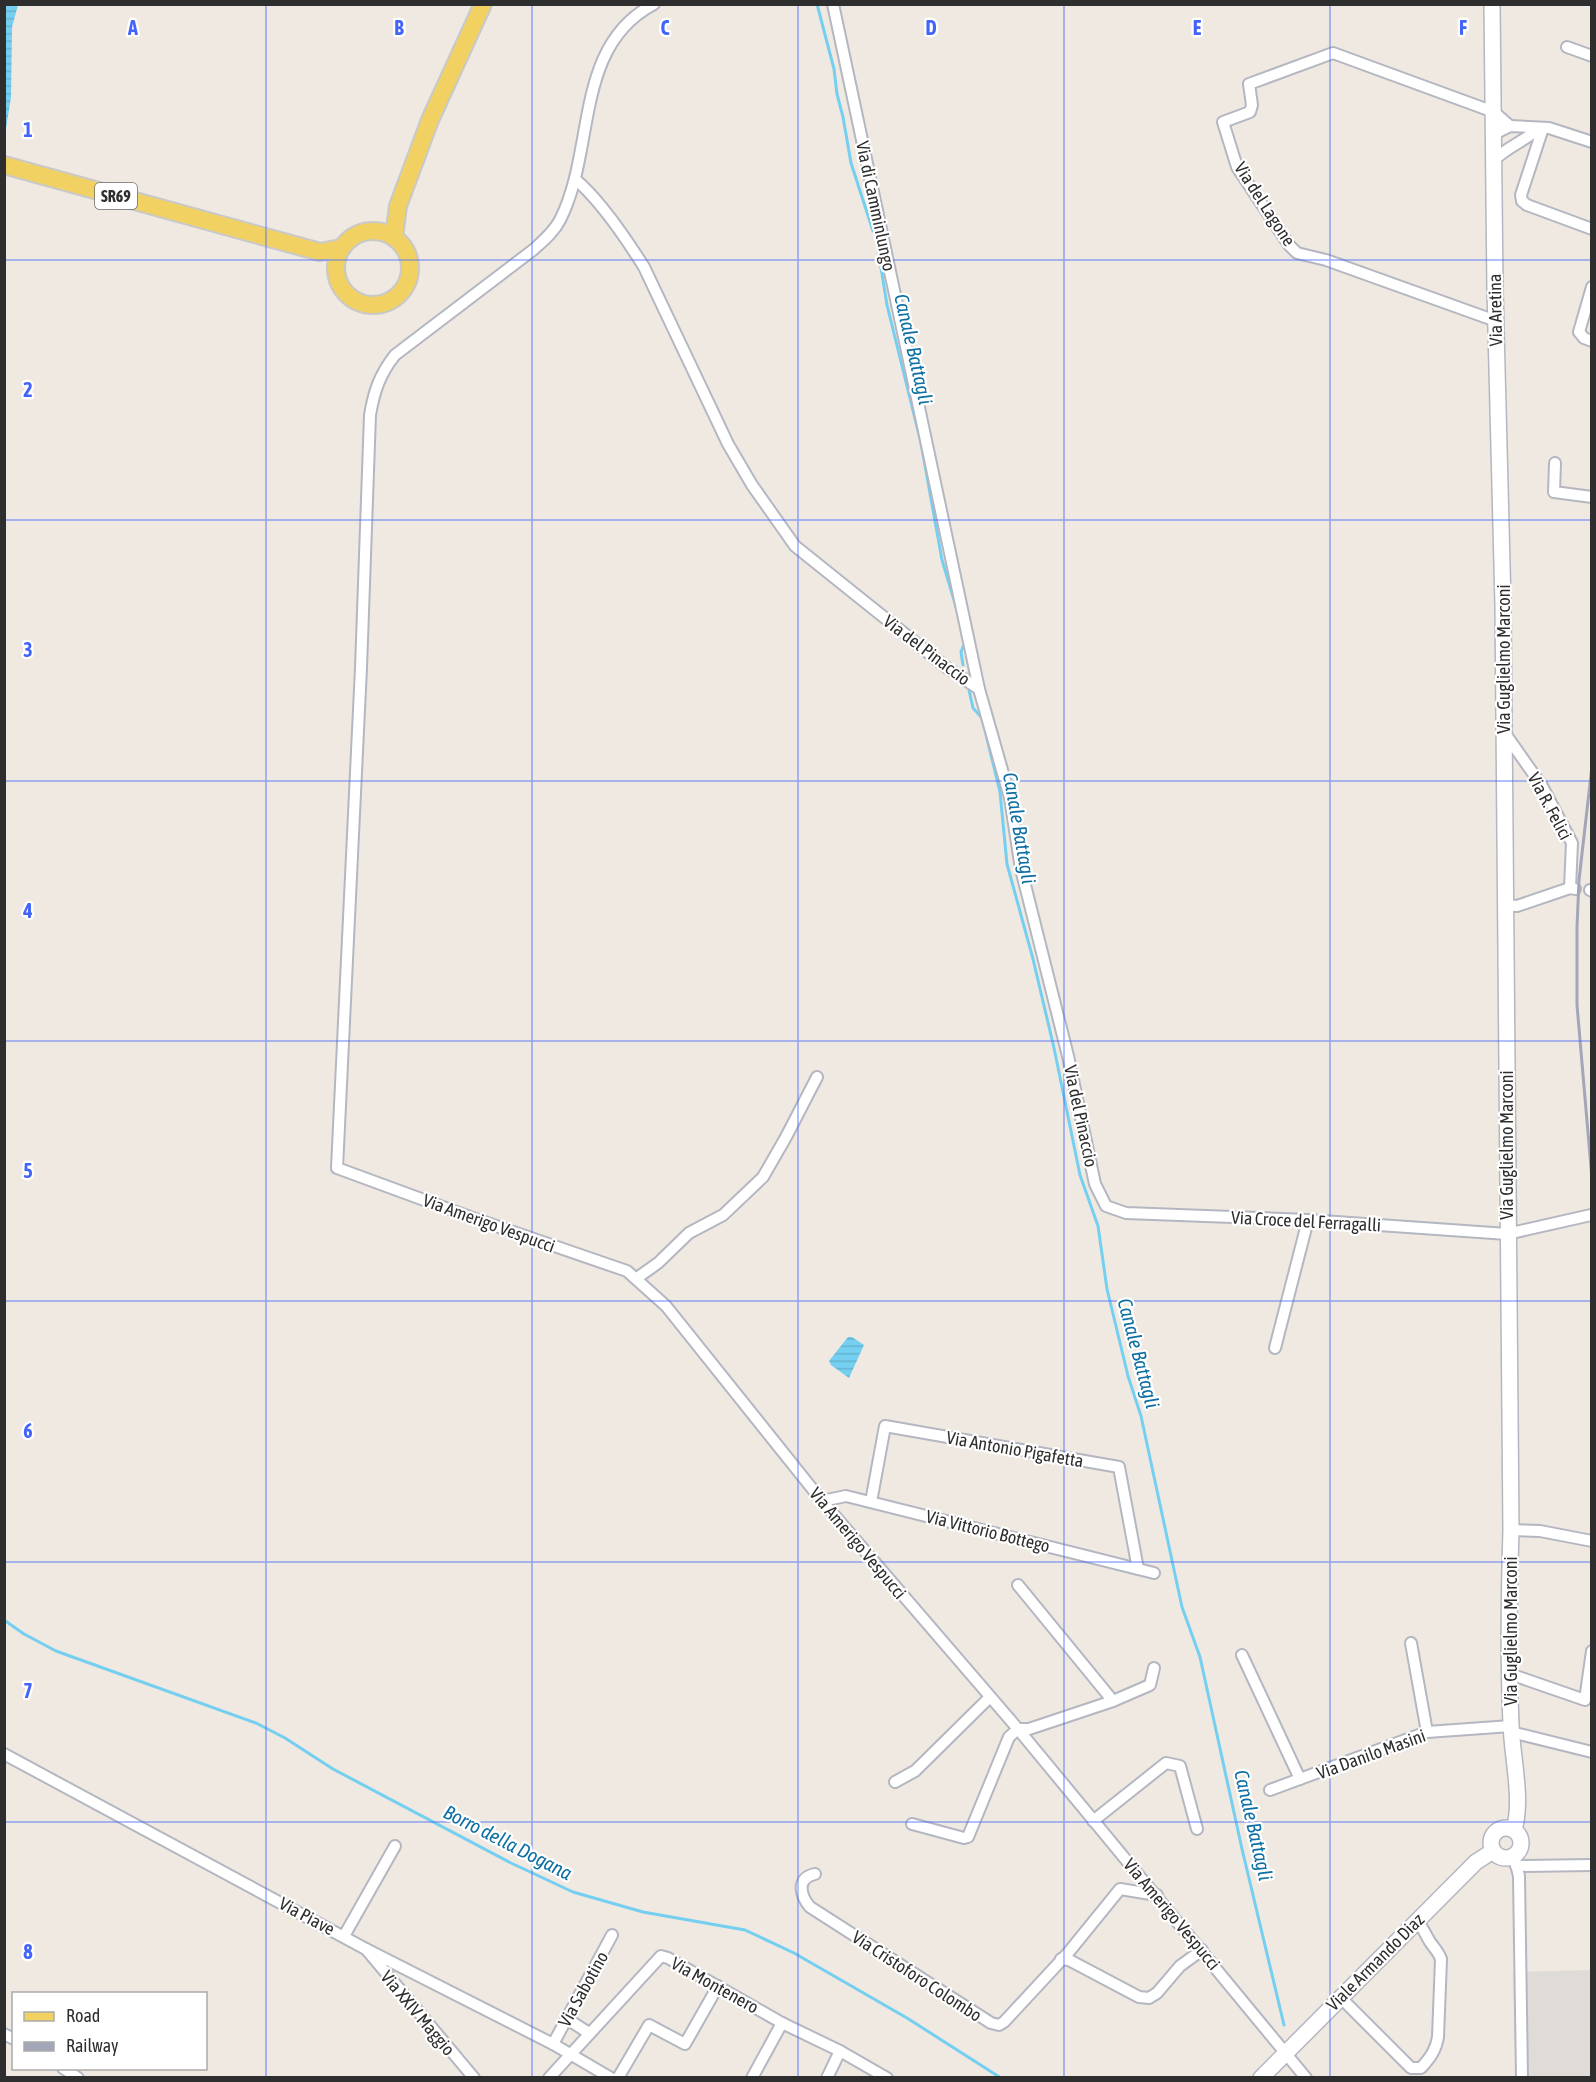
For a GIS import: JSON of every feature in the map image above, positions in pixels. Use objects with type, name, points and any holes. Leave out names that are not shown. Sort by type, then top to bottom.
[{"type":"main road","points":[[387,234],[430,120],[483,4]]},
{"type":"main road","name":"SR69","points":[[4,165],[320,252]]},
{"type":"main road","points":[[368,231],[387,234],[404,246],[409,257],[411,270],[408,282],[401,293],[379,305],[355,300],[345,292],[339,281],[336,268],[341,248],[358,234],[368,231]]},
{"type":"main road","points":[[320,252],[341,248]]},
{"type":"main road","points":[[320,252],[336,268]]},
{"type":"street","points":[[575,179],[592,91],[601,64],[611,44],[628,20],[654,4]]},
{"type":"street","name":"Via di Camminlungo","points":[[833,4],[979,689]]},
{"type":"street","points":[[1492,4],[1493,161]]},
{"type":"street","points":[[1567,47],[1592,56]]},
{"type":"street","name":"Via del Lagone","points":[[1494,112],[1333,52],[1249,84],[1252,105],[1250,112],[1223,122],[1237,167],[1288,245],[1297,253],[1326,260],[1496,321]]},
{"type":"street","points":[[1494,112],[1510,126]]},
{"type":"street","points":[[1494,135],[1510,126],[1549,128],[1592,142]]},
{"type":"street","points":[[1493,161],[1541,128]]},
{"type":"street","points":[[1541,128],[1521,195],[1522,201],[1527,206],[1592,229]]},
{"type":"street","points":[[1494,135],[1518,142]]},
{"type":"street","name":"Via Aretina","points":[[1493,161],[1499,459]]},
{"type":"street","name":"Via Amerigo Vespucci","points":[[575,179],[560,220],[552,232],[533,250],[395,355],[384,368],[375,388],[370,415],[361,680],[337,1168],[627,1271],[637,1278],[666,1306],[822,1501],[1018,1729],[1306,2078]]},
{"type":"street","name":"Via del Pinaccio","points":[[575,179],[585,188],[644,267],[686,351],[728,444],[752,484],[795,546],[946,667],[979,689],[1010,798],[1021,869],[1068,1056],[1095,1184],[1106,1206]]},
{"type":"street","points":[[1592,287],[1579,332],[1584,338],[1592,341]]},
{"type":"street","name":"Via Guglielmo Marconi","points":[[1499,459],[1503,604],[1511,1530],[1509,1674],[1518,1815],[1514,1830]]},
{"type":"street","points":[[1555,463],[1554,492],[1592,497]]},
{"type":"street","name":"Via R. Felici","points":[[1504,732],[1542,786],[1572,843],[1572,888],[1517,906],[1505,905]]},
{"type":"street","points":[[637,1278],[658,1263],[689,1233],[723,1215],[763,1177],[817,1077]]},
{"type":"street","name":"Via Croce del Ferragalli","points":[[1106,1206],[1126,1213],[1308,1220],[1507,1234],[1591,1215]]},
{"type":"street","points":[[1275,1348],[1308,1220]]},
{"type":"street","name":"Via Antonio Pigafetta","points":[[871,1502],[885,1426],[1119,1467],[1138,1569]]},
{"type":"street","name":"Via Vittorio Bottego","points":[[822,1501],[846,1496],[1154,1573]]},
{"type":"street","points":[[1511,1530],[1540,1531],[1592,1541]]},
{"type":"street","points":[[1018,1585],[1113,1701]]},
{"type":"street","points":[[1411,1643],[1427,1732]]},
{"type":"street","points":[[1509,1674],[1585,1700],[1592,1651]]},
{"type":"street","points":[[1242,1655],[1300,1779]]},
{"type":"street","points":[[912,1824],[964,1838],[968,1837],[1009,1737],[1018,1729],[1029,1729],[1113,1701],[1150,1685],[1154,1668]]},
{"type":"street","points":[[895,1782],[915,1771],[989,1698]]},
{"type":"street","name":"Via Danilo Masini","points":[[1270,1790],[1427,1732],[1511,1729],[1592,1752]]},
{"type":"street","name":"Via Piave","points":[[4,1754],[364,1948],[553,2044],[611,2078]]},
{"type":"street","points":[[1093,1821],[1166,1763],[1180,1766],[1197,1829]]},
{"type":"street","points":[[1522,2078],[1519,1876],[1515,1861],[1521,1843],[1518,1833],[1514,1830],[1501,1829],[1494,1834],[1491,1842],[1493,1851],[1503,1858],[1515,1861],[1592,1865]]},
{"type":"street","points":[[344,1936],[395,1846]]},
{"type":"street","name":"Viale Armando Diaz","points":[[1261,2078],[1476,1862],[1493,1851]]},
{"type":"street","name":"Via Cristoforo Colombo","points":[[815,1874],[803,1880],[801,1888],[803,1898],[810,1907],[991,2023],[999,2025],[1061,1959],[1120,1889],[1157,1895]]},
{"type":"street","points":[[1340,1997],[1411,2068],[1421,2068],[1431,2058],[1438,2037],[1441,1959],[1438,1950],[1429,1941],[1425,1930],[1413,1924]]},
{"type":"street","name":"Via Sabotino","points":[[553,2044],[612,1935]]},
{"type":"street","name":"Via XXIV Maggio","points":[[364,1948],[474,2078]]},
{"type":"street","points":[[1061,1959],[1069,1960],[1140,1997],[1149,1998],[1157,1993],[1180,1966],[1202,1950]]},
{"type":"street","name":"Via Montenero","points":[[549,2078],[661,1956],[887,2078]]},
{"type":"street","points":[[618,2078],[649,2025],[685,2044],[718,1986]]},
{"type":"street","points":[[567,2019],[589,2033]]},
{"type":"street","points":[[752,2078],[782,2023]]},
{"type":"street","points":[[827,2078],[840,2051]]},
{"type":"shaded area","points":[[1591,1970],[1591,2077],[1516,2077],[1513,1972]]},
{"type":"water","points":[[5,4],[18,5],[12,27],[11,97],[5,135]]},
{"type":"water","points":[[848,1337],[864,1345],[849,1378],[829,1361]]},
{"type":"waterway","name":"Canale Battagli","points":[[817,4],[834,69],[851,163],[873,231]]},
{"type":"waterway","name":"Canale Battagli","points":[[878,249],[887,305],[921,443],[942,560],[957,610]]},
{"type":"waterway","name":"Canale Battagli","points":[[963,665],[961,652],[965,642]]},
{"type":"waterway","name":"Canale Battagli","points":[[969,690],[973,708],[982,718],[1000,792],[1007,864],[1054,1048],[1080,1175],[1098,1226],[1107,1289],[1128,1376],[1141,1416],[1182,1607],[1200,1657],[1284,2025]]},
{"type":"waterway","name":"Borro della Dogana","points":[[4,1620],[56,1651],[256,1723],[285,1738],[333,1769],[511,1863],[573,1892],[643,1912],[745,1930],[794,1953],[907,2018],[1001,2078]]},
{"type":"railway","points":[[1592,766],[1579,880],[1577,927],[1577,1005],[1592,1179]]}]
